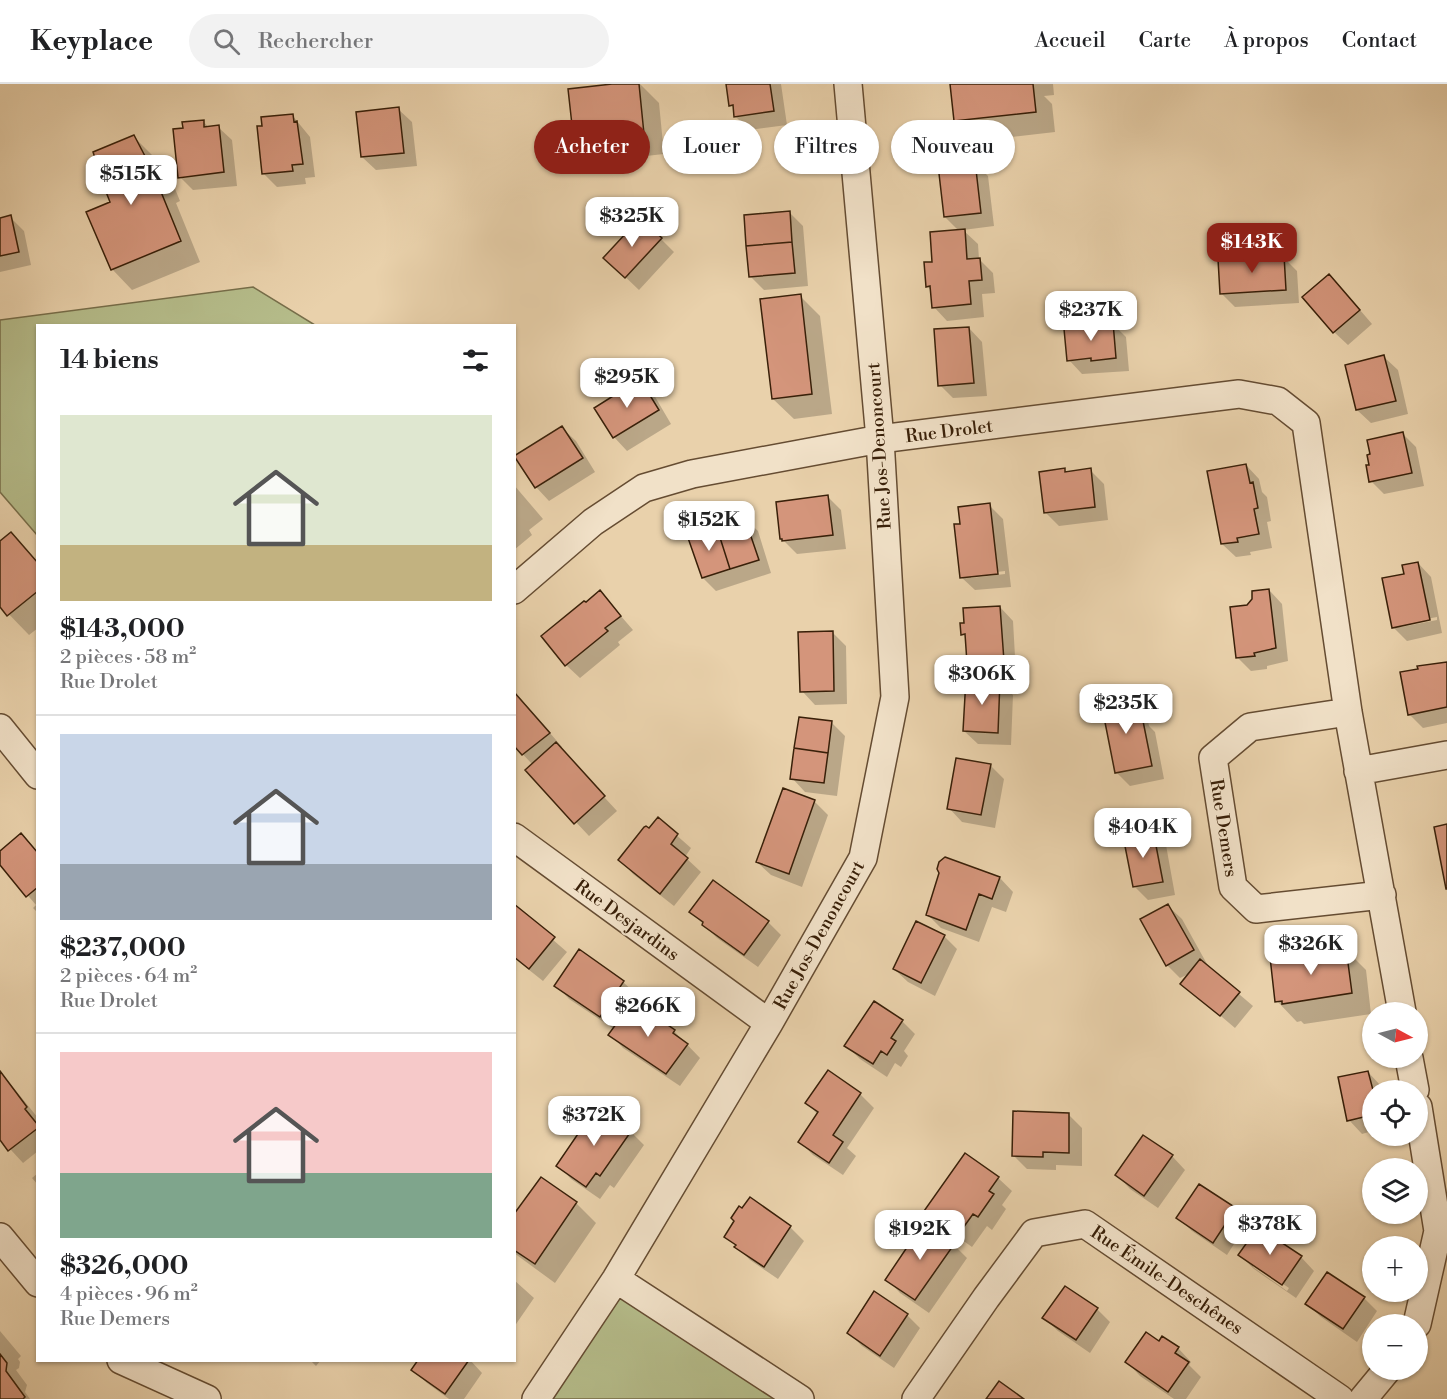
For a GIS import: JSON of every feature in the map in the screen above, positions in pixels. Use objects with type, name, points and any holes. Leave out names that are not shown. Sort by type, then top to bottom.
[{"type":"street","name":"Rue Jos-Denoncourt","points":[[536,1399],[616,1279],[769,1023],[863,858],[895,697],[880,440],[848,84]]},
{"type":"street","name":"Rue Drolet","points":[[516,588],[593,522],[644,488],[693,474],[880,440],[1239,394],[1278,401],[1306,423],[1348,712]]},
{"type":"street","points":[[1348,712],[1399,1002]]},
{"type":"street","name":"Rue Demers","points":[[1348,712],[1250,727],[1213,758],[1233,887],[1256,909],[1382,895]]},
{"type":"street","points":[[0,728],[36,773]]},
{"type":"street","points":[[1358,771],[1447,755]]},
{"type":"street","name":"Rue Desjardins","points":[[516,838],[769,1023]]},
{"type":"street","points":[[1419,1314],[1438,1231],[1424,1146]]},
{"type":"street","name":"Rue Émile-Deschênes","points":[[916,1399],[986,1298],[1035,1233],[1085,1224],[1340,1399]]},
{"type":"street","points":[[0,1237],[36,1280]]},
{"type":"street","points":[[616,1279],[800,1399]]},
{"type":"street","points":[[124,1362],[207,1399]]},
{"type":"street","points":[[1364,1399],[1379,1380]]},
{"type":"green space","points":[[253,287],[313,324],[36,324],[36,534],[0,492],[0,320]]},
{"type":"green space","points":[[616,1279],[800,1399],[534,1399]]},
{"type":"building","points":[[612,84],[639,84],[643,120],[571,120],[568,89]]},
{"type":"building","points":[[726,84],[770,84],[774,111],[734,117],[733,105],[729,106]]},
{"type":"building","points":[[950,84],[1033,84],[1036,112],[954,120]]},
{"type":"building","points":[[399,107],[404,153],[361,157],[356,112]]},
{"type":"building","points":[[293,114],[294,122],[297,121],[303,164],[292,165],[293,171],[262,174],[257,126],[262,126],[261,117]]},
{"type":"building","points":[[204,120],[204,127],[219,125],[224,172],[178,178],[173,129],[183,128],[182,122]]},
{"type":"building","points":[[134,135],[146,158],[151,157],[161,181],[157,182],[181,241],[111,270],[86,212],[110,202],[95,164],[97,164],[93,152]]},
{"type":"building","points":[[939,174],[976,174],[981,213],[944,217]]},
{"type":"building","points":[[790,211],[792,242],[746,246],[744,215]]},
{"type":"building","points":[[11,215],[19,252],[0,256],[0,218]]},
{"type":"building","points":[[640,218],[662,238],[625,278],[603,258]]},
{"type":"building","points":[[965,229],[967,259],[980,258],[982,280],[969,281],[971,304],[932,308],[930,286],[926,287],[924,262],[932,262],[930,232]]},
{"type":"building","points":[[792,242],[795,273],[749,277],[746,246]]},
{"type":"building","points":[[1284,255],[1286,290],[1220,294],[1218,259]]},
{"type":"building","points":[[1329,274],[1360,310],[1333,333],[1302,297]]},
{"type":"building","points":[[801,294],[812,394],[772,399],[760,299]]},
{"type":"building","points":[[1113,322],[1116,358],[1067,361],[1064,329]]},
{"type":"building","points":[[969,327],[974,383],[938,386],[934,329]]},
{"type":"building","points":[[1384,355],[1396,401],[1356,410],[1345,365]]},
{"type":"building","points":[[640,379],[659,410],[613,438],[594,408]]},
{"type":"building","points":[[562,426],[583,458],[535,488],[516,459],[516,455]]},
{"type":"building","points":[[1403,432],[1412,473],[1369,482],[1366,465],[1369,465],[1367,455],[1370,454],[1367,440]]},
{"type":"building","points":[[1246,464],[1250,483],[1253,482],[1258,508],[1254,509],[1259,534],[1237,538],[1238,542],[1221,544],[1207,471]]},
{"type":"building","points":[[1065,468],[1065,472],[1091,468],[1095,507],[1044,513],[1039,472]]},
{"type":"building","points":[[828,495],[833,535],[782,541],[780,539],[776,502]]},
{"type":"building","points":[[990,503],[998,574],[960,578],[954,524],[960,524],[958,507]]},
{"type":"building","points":[[744,516],[759,560],[730,569],[716,525]]},
{"type":"building","points":[[716,525],[730,569],[702,578],[687,535]]},
{"type":"building","points":[[11,532],[36,561],[36,593],[7,616],[0,607],[0,541]]},
{"type":"building","points":[[1418,562],[1430,620],[1392,628],[1382,578],[1404,574],[1402,565]]},
{"type":"building","points":[[1269,589],[1276,648],[1254,653],[1255,656],[1236,658],[1230,607],[1247,605],[1252,599],[1252,591]]},
{"type":"building","points":[[600,590],[621,616],[605,628],[608,631],[565,666],[541,636]]},
{"type":"building","points":[[1000,606],[1004,661],[967,663],[965,634],[961,635],[960,623],[964,623],[963,608]]},
{"type":"building","points":[[833,631],[834,691],[800,692],[798,632]]},
{"type":"building","points":[[1447,662],[1447,707],[1408,715],[1400,672],[1418,669],[1417,666]]},
{"type":"building","points":[[966,678],[1000,680],[998,733],[963,731]]},
{"type":"building","points":[[516,694],[550,733],[522,755],[516,748]]},
{"type":"building","points":[[1133,695],[1137,717],[1142,716],[1152,766],[1115,773],[1101,702]]},
{"type":"building","points":[[799,717],[832,721],[828,753],[794,748]]},
{"type":"building","points":[[556,742],[605,796],[574,824],[525,770]]},
{"type":"building","points":[[794,748],[828,753],[824,783],[790,779]]},
{"type":"building","points":[[956,758],[991,764],[981,815],[947,809]]},
{"type":"building","points":[[783,788],[815,800],[789,874],[756,862]]},
{"type":"building","points":[[658,817],[678,834],[671,844],[688,858],[660,894],[618,860],[644,827],[649,828]]},
{"type":"building","points":[[1447,824],[1447,889],[1446,889],[1434,827]]},
{"type":"building","points":[[1153,830],[1163,882],[1133,887],[1123,836]]},
{"type":"building","points":[[21,833],[36,851],[36,889],[26,897],[0,865],[0,851]]},
{"type":"building","points":[[945,857],[1000,877],[992,899],[979,894],[966,930],[926,915],[939,873],[937,869],[939,862]]},
{"type":"building","points":[[713,880],[769,921],[744,955],[702,925],[703,922],[689,912]]},
{"type":"building","points":[[1168,904],[1194,950],[1166,966],[1140,919]]},
{"type":"building","points":[[516,906],[555,937],[529,969],[516,959]]},
{"type":"building","points":[[916,921],[945,935],[921,983],[893,969]]},
{"type":"building","points":[[1346,948],[1352,993],[1282,1004],[1282,1001],[1275,1002],[1270,957]]},
{"type":"building","points":[[579,949],[624,981],[600,1017],[554,986]]},
{"type":"building","points":[[1200,959],[1240,992],[1220,1016],[1180,984]]},
{"type":"building","points":[[633,1001],[675,1030],[673,1033],[688,1044],[666,1074],[608,1035]]},
{"type":"building","points":[[874,1001],[903,1020],[891,1038],[896,1041],[887,1055],[881,1051],[873,1064],[844,1046]]},
{"type":"building","points":[[828,1070],[861,1093],[833,1135],[843,1142],[829,1163],[798,1142],[818,1112],[805,1103]]},
{"type":"building","points":[[0,1071],[27,1107],[25,1109],[36,1123],[36,1130],[8,1151],[0,1140]]},
{"type":"building","points":[[1368,1071],[1370,1080],[1362,1080],[1362,1117],[1347,1121],[1338,1077]]},
{"type":"building","points":[[597,1106],[632,1130],[600,1176],[596,1173],[586,1187],[556,1166]]},
{"type":"building","points":[[1013,1111],[1069,1113],[1069,1153],[1043,1152],[1043,1157],[1012,1156]]},
{"type":"building","points":[[1143,1135],[1173,1155],[1144,1196],[1115,1175]]},
{"type":"building","points":[[965,1153],[999,1177],[989,1191],[994,1194],[978,1217],[973,1214],[958,1235],[924,1211]]},
{"type":"building","points":[[541,1177],[577,1202],[535,1264],[516,1251],[516,1211]]},
{"type":"building","points":[[1199,1184],[1236,1208],[1213,1243],[1176,1218]]},
{"type":"building","points":[[750,1197],[791,1226],[764,1267],[734,1247],[736,1245],[724,1237],[734,1221],[731,1218],[739,1206],[742,1208]]},
{"type":"building","points":[[924,1222],[955,1243],[915,1300],[885,1280]]},
{"type":"building","points":[[1258,1227],[1302,1256],[1282,1285],[1238,1255]]},
{"type":"building","points":[[1327,1272],[1362,1295],[1362,1301],[1343,1329],[1305,1304]]},
{"type":"building","points":[[1065,1286],[1098,1308],[1076,1340],[1042,1318]]},
{"type":"building","points":[[874,1291],[908,1314],[880,1356],[847,1333]]},
{"type":"building","points":[[1146,1332],[1159,1341],[1162,1336],[1179,1347],[1175,1353],[1189,1362],[1168,1392],[1125,1362]]},
{"type":"building","points":[[0,1354],[7,1363],[6,1371],[25,1397],[23,1399],[0,1399]]},
{"type":"building","points":[[417,1362],[468,1362],[445,1394],[411,1370]]},
{"type":"building","points":[[999,1381],[1024,1399],[986,1399]]}]
